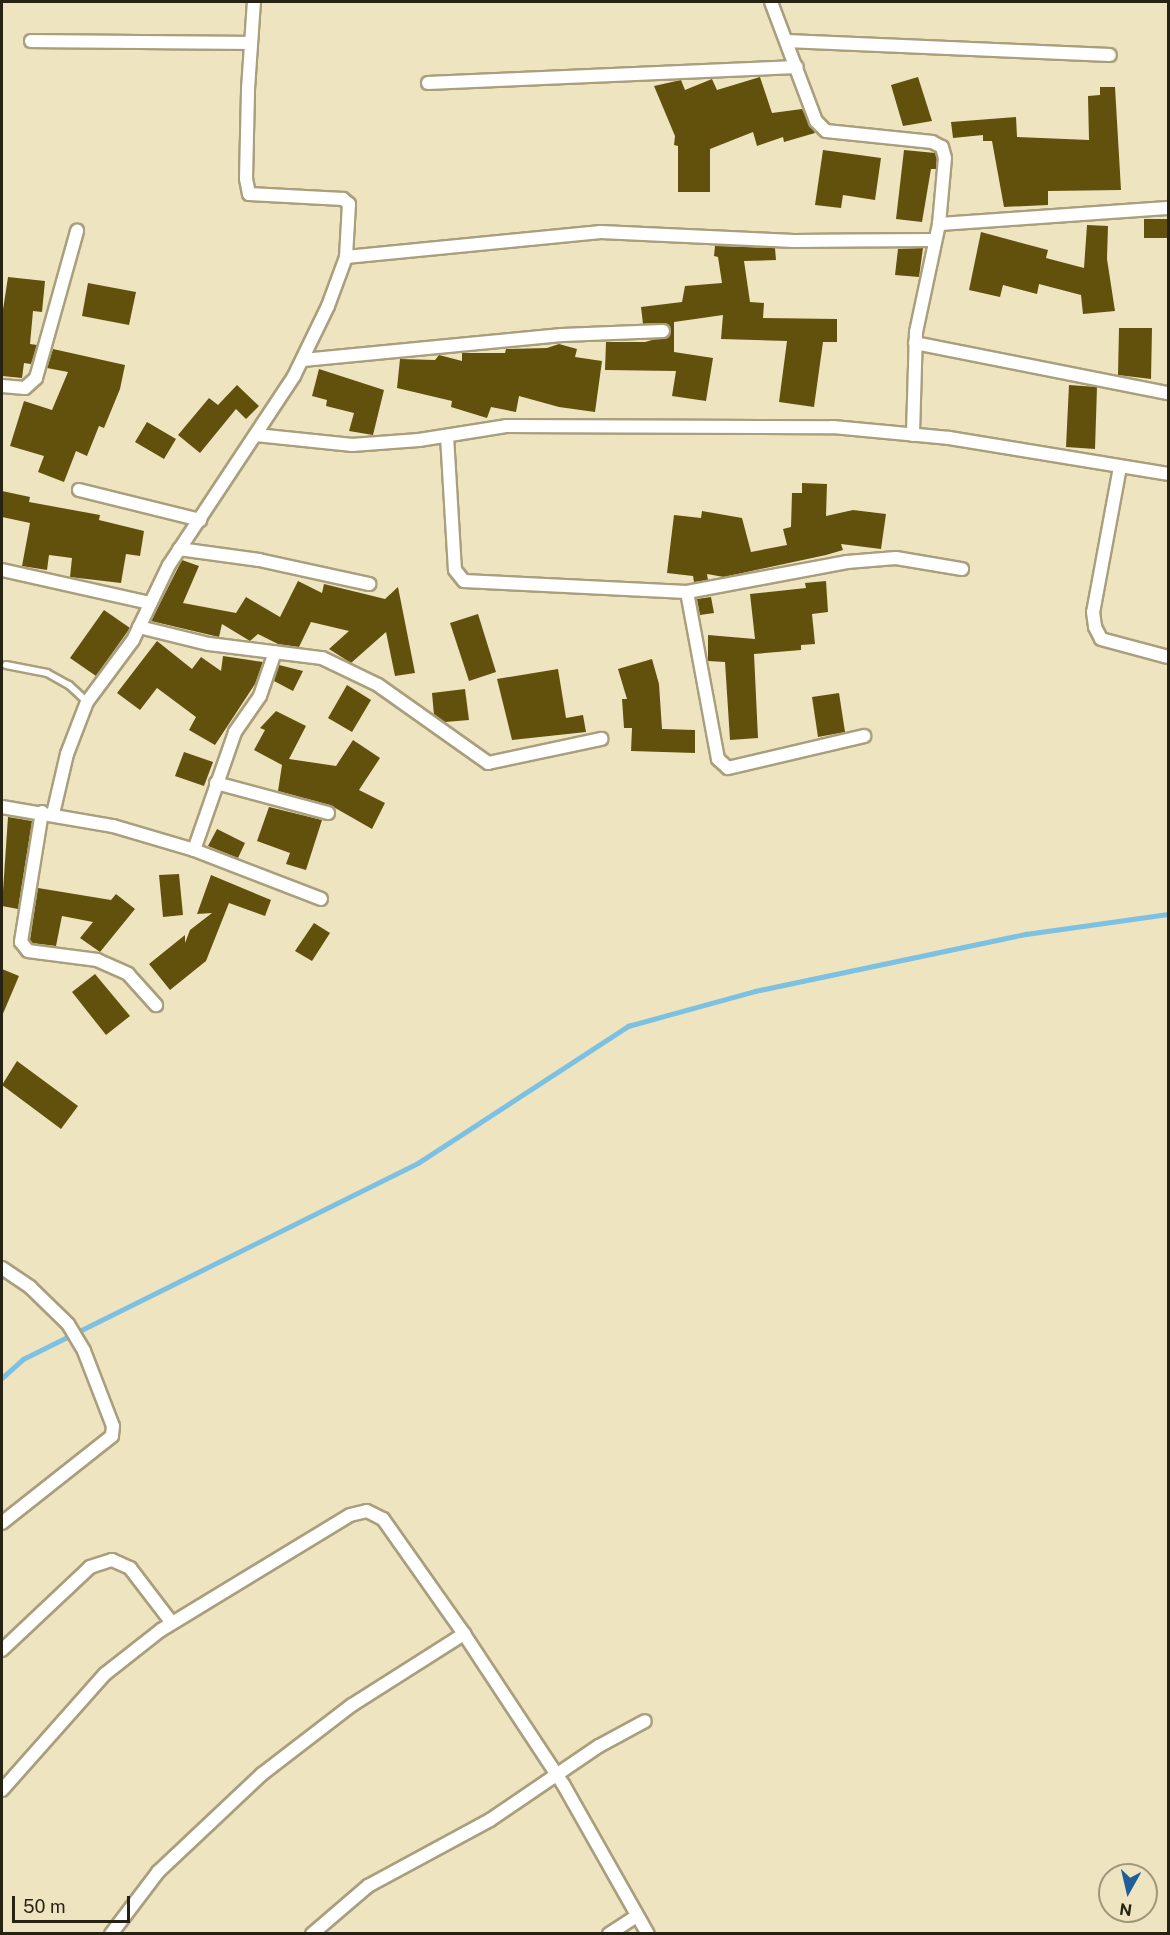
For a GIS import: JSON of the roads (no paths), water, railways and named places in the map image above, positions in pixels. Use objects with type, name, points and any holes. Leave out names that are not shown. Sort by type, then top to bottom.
[{"type":"street","points":[[156,1005],[128,974],[97,960],[28,951],[21,942],[48,813],[87,702],[139,627],[180,549],[303,360],[346,257],[348,204],[343,199],[249,194],[246,179],[249,43],[254,2]]},
{"type":"street","points":[[771,2],[798,67],[816,121],[826,132],[932,142],[942,147],[945,158],[939,224],[915,343],[913,435]]},
{"type":"street","points":[[31,41],[249,43]]},
{"type":"street","points":[[787,41],[1110,55]]},
{"type":"street","points":[[428,83],[798,67]]},
{"type":"street","points":[[939,224],[1168,208]]},
{"type":"street","points":[[2,386],[25,388],[36,378],[77,231]]},
{"type":"street","points":[[346,257],[601,232],[794,241],[935,240]]},
{"type":"street","points":[[303,360],[562,334],[663,331]]},
{"type":"street","points":[[915,343],[1168,393]]},
{"type":"street","points":[[256,435],[352,445],[447,436],[507,426],[646,424],[833,428],[913,435],[1168,474]]},
{"type":"street","points":[[447,436],[454,570],[464,581],[687,592],[847,562],[896,558],[962,569]]},
{"type":"street","points":[[1120,467],[1094,612],[1095,627],[1101,639],[1168,657]]},
{"type":"street","points":[[79,490],[200,520]]},
{"type":"street","points":[[180,549],[259,560],[369,584]]},
{"type":"street","points":[[2,570],[150,603]]},
{"type":"street","points":[[687,592],[718,759],[728,768],[864,736]]},
{"type":"street","points":[[139,627],[209,644],[322,658],[378,685],[488,763],[601,739]]},
{"type":"street","points":[[194,850],[236,732],[260,696],[275,652]]},
{"type":"street","points":[[216,783],[328,813]]},
{"type":"street","points":[[2,807],[48,813],[113,826],[194,850],[321,899]]},
{"type":"street","points":[[2,1268],[30,1287],[68,1323],[84,1351],[113,1426],[112,1436],[2,1523]]},
{"type":"street","points":[[2,1790],[105,1674],[172,1623],[350,1515],[367,1511],[383,1520],[464,1634],[558,1778],[648,1934]]},
{"type":"street","points":[[2,1650],[90,1567],[112,1560],[130,1568],[172,1623]]},
{"type":"street","points":[[111,1934],[158,1872],[262,1774],[352,1705],[464,1634]]},
{"type":"street","points":[[312,1934],[368,1886],[490,1820],[558,1778],[599,1746],[645,1721]]},
{"type":"street","points":[[609,1934],[637,1916]]},
{"type":"lane","points":[[6,665],[47,673],[69,685],[87,702]]},
{"type":"waterway","points":[[2,1378],[23,1359],[418,1163],[628,1026],[755,991],[1026,934],[1168,914]]}]
